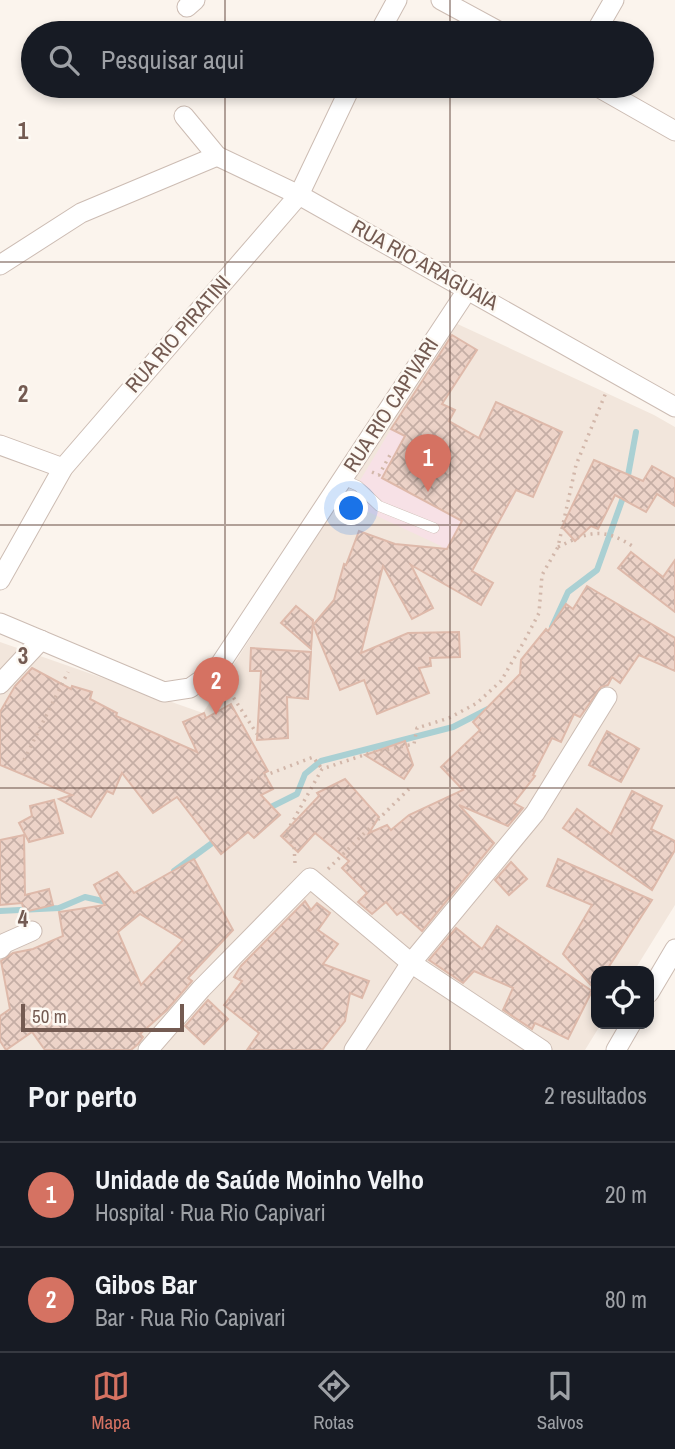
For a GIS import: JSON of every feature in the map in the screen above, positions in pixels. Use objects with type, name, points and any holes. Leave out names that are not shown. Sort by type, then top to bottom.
[{"type":"street","points":[[386,21],[397,0]]},
{"type":"street","points":[[441,0],[480,21]]},
{"type":"street","points":[[602,21],[614,0]]},
{"type":"street","name":"RUA RIO PIRATINI","points":[[0,580],[63,468],[299,195],[345,98]]},
{"type":"street","points":[[617,98],[675,131]]},
{"type":"street","name":"RUA RIO ARAGUAIA","points":[[184,116],[217,156],[299,195],[674,404]]},
{"type":"street","points":[[0,265],[81,213],[217,156]]},
{"type":"street","name":"RUA RIO CAPIVARI","points":[[76,654],[164,692],[190,688],[217,669],[468,289]]},
{"type":"street","points":[[0,445],[63,468]]},
{"type":"street","points":[[0,623],[76,654]]},
{"type":"street","points":[[0,684],[41,640]]},
{"type":"street","points":[[354,1050],[411,963],[535,813],[607,697]]},
{"type":"street","points":[[148,1050],[201,989],[312,881],[411,963],[542,1050]]},
{"type":"street","points":[[0,949],[5,943],[32,932]]},
{"type":"street","points":[[654,985],[675,949]]},
{"type":"street","points":[[616,1050],[628,1029]]},
{"type":"lane","points":[[342,479],[358,486],[379,506],[434,528]]},
{"type":"path","points":[[293,862],[294,846],[285,835],[320,767],[414,744],[417,728],[449,718],[467,708],[500,681],[539,612],[542,575],[558,547],[576,465],[614,372]]},
{"type":"path","points":[[558,547],[584,534],[612,533],[634,547]]},
{"type":"path","points":[[24,760],[76,654]]},
{"type":"path","points":[[217,669],[239,709],[257,734]]},
{"type":"path","points":[[251,781],[313,757],[320,767]]},
{"type":"path","points":[[312,881],[409,789]]},
{"type":"shaded area","points":[[451,321],[675,427],[675,905],[637,966],[591,966],[591,1029],[598,1029],[585,1050],[0,1050],[0,642],[203,713]]},
{"type":"shaded area","points":[[391,429],[513,499],[474,567],[443,552],[441,546],[347,502]]},
{"type":"building","points":[[452,335],[477,350],[442,404],[455,410],[449,421],[479,438],[496,402],[562,432],[533,497],[516,490],[472,571],[493,583],[481,605],[411,565],[433,608],[412,619],[383,566],[361,653],[408,633],[459,632],[460,657],[430,658],[431,666],[419,668],[429,693],[377,714],[364,680],[340,690],[313,625],[334,600],[344,564],[346,565],[359,531],[395,544],[447,549],[462,521],[382,478],[405,436],[391,429]]},
{"type":"building","points":[[594,460],[643,481],[652,466],[675,479],[675,506],[657,494],[646,512],[615,495],[598,529],[591,526],[575,541],[562,527]]},
{"type":"building","points":[[631,552],[663,577],[675,560],[675,612],[618,568]]},
{"type":"building","points":[[587,586],[675,638],[675,671],[639,655],[620,683],[612,677],[608,685],[601,687],[580,717],[574,714],[561,742],[552,738],[533,775],[535,776],[514,803],[523,808],[508,826],[459,805],[494,843],[422,931],[401,912],[397,915],[386,902],[372,914],[358,902],[367,893],[342,868],[349,861],[315,833],[298,852],[281,836],[319,796],[317,793],[345,779],[379,817],[369,833],[387,825],[391,830],[409,815],[463,790],[441,767],[480,730],[473,722],[520,674],[521,660],[546,629],[548,631],[566,604],[573,609]]},
{"type":"building","points":[[296,606],[313,620],[311,649],[281,623]]},
{"type":"building","points":[[251,648],[311,652],[308,699],[287,697],[288,738],[257,740],[261,671],[250,671]]},
{"type":"building","points":[[32,668],[71,689],[72,686],[92,692],[90,699],[117,713],[116,716],[197,752],[183,722],[204,713],[206,718],[231,704],[268,771],[264,773],[273,789],[261,795],[280,815],[254,838],[248,832],[221,854],[177,797],[153,813],[122,773],[113,794],[107,791],[91,817],[59,799],[72,795],[0,765],[0,712],[15,686]]},
{"type":"building","points":[[607,731],[639,749],[621,782],[589,765]]},
{"type":"building","points":[[405,741],[413,765],[404,779],[365,755]]},
{"type":"building","points":[[632,791],[662,806],[651,829],[675,841],[675,850],[652,890],[563,828],[577,809],[611,834]]},
{"type":"building","points":[[54,800],[63,833],[29,842],[19,823],[32,816],[30,806]]},
{"type":"building","points":[[24,835],[25,895],[49,889],[53,905],[24,912],[22,903],[0,905],[0,840]]},
{"type":"building","points":[[194,859],[233,930],[188,978],[192,981],[167,1010],[140,1034],[143,1037],[131,1050],[45,1050],[32,1032],[6,1050],[0,1041],[0,1016],[10,1009],[1,961],[13,953],[33,949],[63,936],[59,912],[105,905],[94,885],[117,872],[134,893]],"holes":[[[140,914],[183,940],[141,985],[118,932]]]},
{"type":"building","points":[[558,859],[652,900],[609,966],[591,966],[591,985],[563,954],[592,905],[547,886]]},
{"type":"building","points":[[511,862],[527,879],[509,895],[495,880]]},
{"type":"building","points":[[305,901],[311,910],[317,903],[330,913],[318,930],[338,944],[323,964],[369,981],[362,998],[350,993],[345,1021],[322,1050],[247,1050],[259,1033],[224,1005],[242,981],[234,977],[241,966]]},
{"type":"building","points":[[497,926],[591,990],[568,1039],[535,1023],[532,1029],[503,1010],[513,988],[474,971],[463,983],[429,960],[456,928],[482,949]]},
{"type":"building","points":[[208,1000],[228,1019],[204,1044],[185,1026]]},
{"type":"waterway","points":[[627,481],[636,432]]},
{"type":"waterway","points":[[552,627],[568,592],[597,570],[625,492]]},
{"type":"waterway","points":[[267,809],[297,794],[305,774],[321,761],[453,727],[488,709]]},
{"type":"waterway","points":[[174,871],[219,838]]},
{"type":"waterway","points":[[0,911],[59,908],[85,897],[111,903]]},
{"type":"place","name":"Unidade de Saúde Moinho Velho","points":[[428,492]]},
{"type":"place","name":"Gibos Bar","points":[[216,715]]}]
